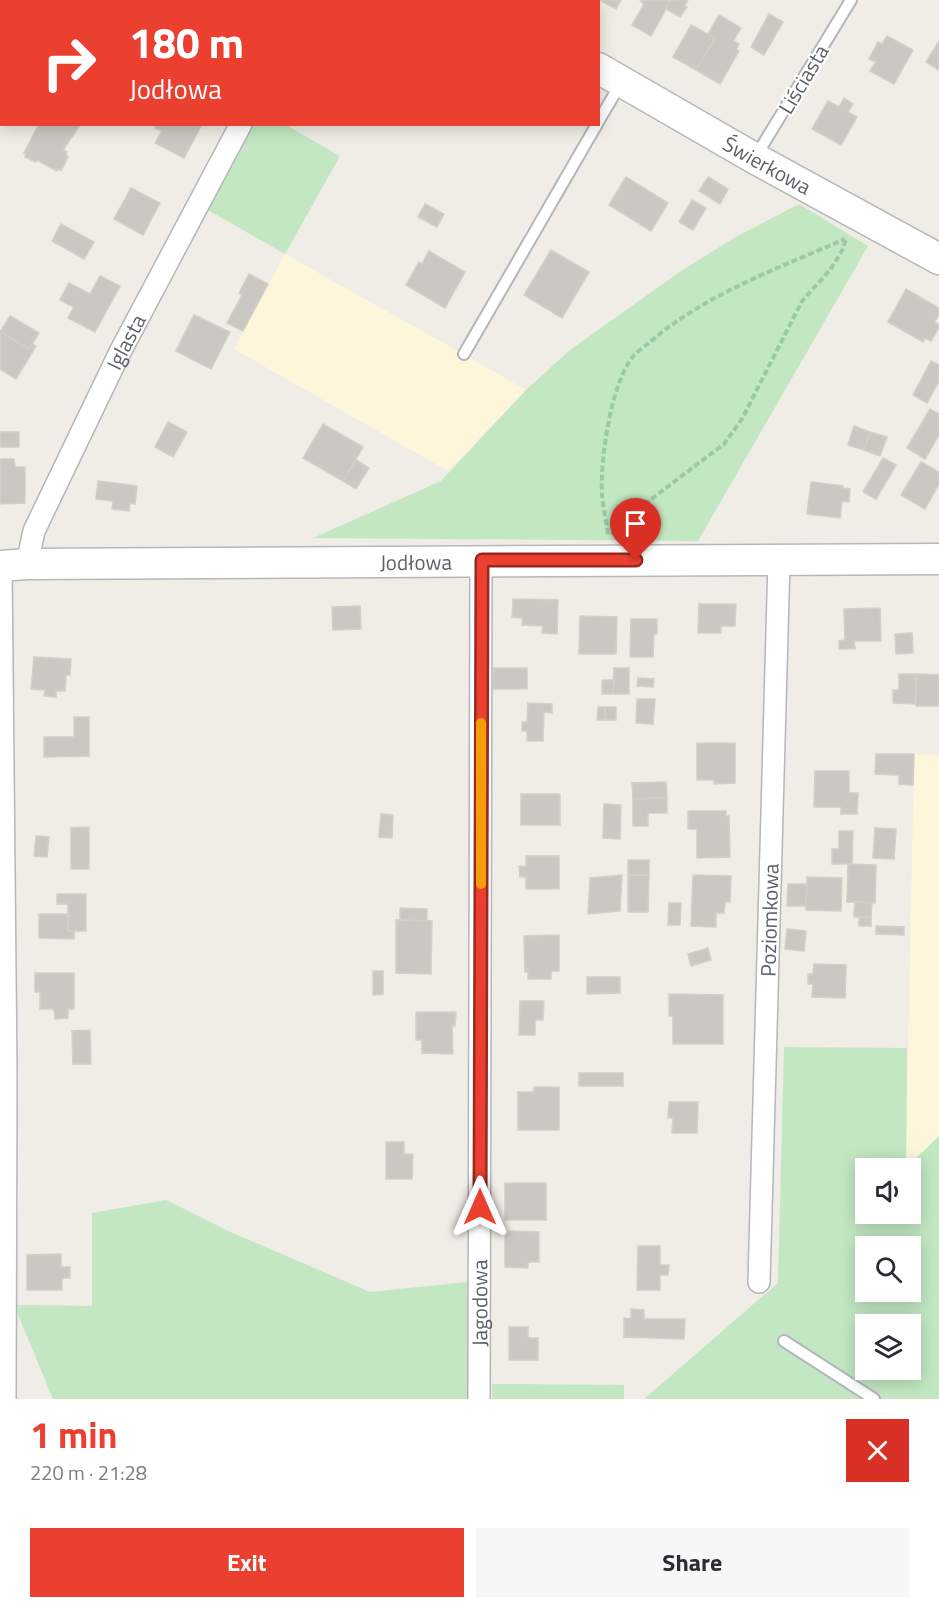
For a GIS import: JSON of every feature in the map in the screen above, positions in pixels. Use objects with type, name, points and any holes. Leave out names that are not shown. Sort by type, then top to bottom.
[{"type":"street","name":"Świerkowa","points":[[610,75],[754,158],[939,259]]},
{"type":"street","name":"Iglasta","points":[[5,1399],[9,565],[34,531],[120,352],[240,126]]},
{"type":"street","name":"Jodłowa","points":[[9,565],[482,560],[939,559]]},
{"type":"street","name":"Jagodowa","points":[[479,1399],[482,560]]},
{"type":"street","name":"Poziomkowa","points":[[759,1282],[779,560]]},
{"type":"lane","name":"Liściasta","points":[[754,158],[851,0]]},
{"type":"lane","points":[[600,115],[610,75]]},
{"type":"lane","points":[[464,354],[596,126]]},
{"type":"lane","points":[[784,1341],[874,1399]]},
{"type":"path","points":[[846,238],[714,299],[664,329],[632,357],[615,395],[606,432],[602,491],[609,540],[621,522],[724,444],[742,419],[802,301],[830,270],[842,251],[848,232]]},
{"type":"shaded area","points":[[285,254],[526,390],[448,471],[234,349]]},
{"type":"shaded area","points":[[914,754],[939,755],[939,1136],[916,1158],[906,1158]]},
{"type":"green space","points":[[252,126],[288,126],[340,156],[285,254],[208,210]]},
{"type":"green space","points":[[799,204],[868,246],[698,541],[313,538],[441,481],[526,390],[570,350],[681,271],[734,238]]},
{"type":"green space","points":[[784,1047],[907,1048],[906,1158],[855,1158],[855,1224],[921,1224],[921,1158],[916,1158],[939,1136],[939,1399],[644,1399],[778,1283]]},
{"type":"green space","points":[[166,1200],[226,1230],[370,1292],[468,1282],[471,1399],[53,1399],[14,1305],[92,1306],[92,1213]]},
{"type":"green space","points":[[492,1384],[624,1385],[624,1399],[492,1399]]},
{"type":"building","points":[[600,0],[621,0],[616,9]]},
{"type":"building","points":[[640,0],[671,0],[651,36],[632,25],[644,4]]},
{"type":"building","points":[[671,0],[688,0],[684,6],[687,7],[680,17],[666,9]]},
{"type":"building","points":[[769,14],[783,22],[764,55],[751,47]]},
{"type":"building","points":[[719,15],[741,28],[733,41],[739,44],[736,49],[739,51],[720,84],[696,70],[715,38],[708,34]]},
{"type":"building","points":[[691,25],[715,38],[696,70],[673,57]]},
{"type":"building","points":[[887,36],[913,50],[894,84],[870,71],[876,62],[869,59],[878,42],[882,44]]},
{"type":"building","points":[[939,41],[939,70],[926,62]]},
{"type":"building","points":[[844,98],[853,104],[848,112],[857,117],[841,145],[812,129],[828,101],[839,107]]},
{"type":"building","points":[[38,126],[79,126],[63,150],[67,152],[68,157],[61,171],[25,157],[24,153]]},
{"type":"building","points":[[156,126],[201,126],[184,158],[155,143],[162,131],[155,128]]},
{"type":"building","points":[[626,177],[668,203],[651,231],[609,205]]},
{"type":"building","points":[[708,177],[728,189],[720,204],[699,191]]},
{"type":"building","points":[[131,188],[160,203],[143,235],[114,219]]},
{"type":"building","points":[[692,200],[706,208],[693,230],[679,222]]},
{"type":"building","points":[[425,204],[444,214],[437,227],[418,217]]},
{"type":"building","points":[[61,224],[94,242],[84,259],[52,241]]},
{"type":"building","points":[[551,250],[589,272],[562,318],[524,295]]},
{"type":"building","points":[[429,251],[465,272],[445,308],[406,285],[419,262],[422,264]]},
{"type":"building","points":[[249,274],[268,284],[243,331],[227,323],[242,295],[239,293]]},
{"type":"building","points":[[100,276],[120,286],[95,332],[68,318],[74,307],[60,300],[69,283],[90,294]]},
{"type":"building","points":[[906,289],[939,308],[939,314],[934,322],[939,327],[931,341],[925,338],[923,342],[888,322]]},
{"type":"building","points":[[194,315],[230,332],[211,369],[176,351]]},
{"type":"building","points":[[10,316],[39,333],[29,349],[0,332]]},
{"type":"building","points":[[0,332],[29,349],[32,344],[36,346],[16,379],[0,369]]},
{"type":"building","points":[[931,361],[939,365],[939,381],[927,403],[913,395]]},
{"type":"building","points":[[930,409],[939,414],[939,435],[925,459],[907,448]]},
{"type":"building","points":[[168,422],[187,432],[173,457],[155,447]]},
{"type":"building","points":[[323,424],[363,447],[343,481],[303,458]]},
{"type":"building","points":[[854,426],[870,432],[864,450],[848,445]]},
{"type":"building","points":[[0,432],[19,432],[19,447],[0,447]]},
{"type":"building","points":[[870,432],[887,437],[880,456],[864,450]]},
{"type":"building","points":[[883,458],[896,465],[876,499],[863,492]]},
{"type":"building","points":[[0,459],[14,459],[15,467],[25,467],[25,503],[0,504]]},
{"type":"building","points":[[356,460],[369,468],[356,489],[343,481]]},
{"type":"building","points":[[921,462],[939,472],[939,484],[925,509],[901,495]]},
{"type":"building","points":[[98,481],[137,486],[135,504],[130,503],[129,511],[112,509],[113,501],[96,499]]},
{"type":"building","points":[[811,482],[850,489],[849,502],[842,501],[840,518],[807,514]]},
{"type":"building","points":[[513,599],[558,600],[557,634],[542,633],[543,626],[522,625],[523,618],[512,617]]},
{"type":"building","points":[[699,604],[736,604],[735,626],[721,626],[721,633],[698,633]]},
{"type":"building","points":[[360,606],[361,629],[333,630],[332,607]]},
{"type":"building","points":[[880,608],[881,641],[854,641],[855,649],[839,649],[839,641],[845,640],[844,609]]},
{"type":"building","points":[[580,616],[617,617],[616,654],[579,654]]},
{"type":"building","points":[[631,619],[657,619],[653,657],[630,657]]},
{"type":"building","points":[[912,633],[913,653],[896,654],[895,634]]},
{"type":"building","points":[[34,657],[71,659],[70,675],[66,675],[65,691],[56,691],[56,697],[44,696],[45,690],[31,689]]},
{"type":"building","points":[[494,668],[527,668],[527,689],[493,689]]},
{"type":"building","points":[[614,668],[629,668],[629,694],[613,694]]},
{"type":"building","points":[[899,674],[916,674],[915,704],[893,703],[893,690],[899,690]]},
{"type":"building","points":[[917,674],[939,675],[939,706],[916,706]]},
{"type":"building","points":[[638,678],[654,679],[653,687],[637,686]]},
{"type":"building","points":[[602,680],[614,680],[613,694],[602,694]]},
{"type":"building","points":[[637,699],[655,699],[653,724],[636,723]]},
{"type":"building","points":[[528,703],[552,704],[552,713],[544,712],[543,741],[527,741],[527,731],[522,731],[522,722],[527,722]]},
{"type":"building","points":[[598,707],[605,707],[605,720],[597,720]]},
{"type":"building","points":[[605,707],[616,707],[616,720],[605,720]]},
{"type":"building","points":[[74,717],[89,717],[89,756],[44,757],[44,737],[74,737]]},
{"type":"building","points":[[697,743],[735,743],[735,783],[714,784],[714,780],[697,780]]},
{"type":"building","points":[[876,754],[914,754],[913,785],[899,784],[899,775],[875,774]]},
{"type":"building","points":[[815,771],[849,771],[849,793],[858,793],[857,814],[841,814],[841,807],[814,807]]},
{"type":"building","points":[[666,782],[667,798],[633,799],[632,783]]},
{"type":"building","points":[[521,794],[560,794],[560,825],[521,825]]},
{"type":"building","points":[[667,798],[667,813],[648,813],[648,826],[633,826],[633,799]]},
{"type":"building","points":[[604,804],[621,805],[620,839],[603,838]]},
{"type":"building","points":[[688,811],[726,811],[726,816],[729,816],[730,857],[697,858],[697,829],[688,829]]},
{"type":"building","points":[[381,814],[393,815],[392,838],[379,837]]},
{"type":"building","points":[[89,827],[89,869],[71,869],[71,828]]},
{"type":"building","points":[[875,828],[896,829],[894,859],[873,858]]},
{"type":"building","points":[[839,831],[853,831],[852,864],[832,864],[832,849],[839,849]]},
{"type":"building","points":[[36,836],[49,837],[47,857],[34,856]]},
{"type":"building","points":[[526,856],[559,856],[559,889],[526,889],[526,877],[520,877],[519,866],[526,867]]},
{"type":"building","points":[[628,860],[649,860],[649,875],[628,875]]},
{"type":"building","points":[[848,864],[876,865],[875,903],[847,902]]},
{"type":"building","points":[[622,875],[620,911],[588,914],[590,878]]},
{"type":"building","points":[[628,875],[649,875],[648,912],[628,912]]},
{"type":"building","points":[[693,875],[731,876],[730,902],[725,902],[724,913],[716,913],[716,927],[691,926]]},
{"type":"building","points":[[807,877],[842,878],[841,911],[806,910]]},
{"type":"building","points":[[788,884],[807,884],[806,906],[787,906]]},
{"type":"building","points":[[57,894],[86,894],[86,931],[68,931],[68,904],[57,904]]},
{"type":"building","points":[[855,902],[872,903],[871,917],[854,917]]},
{"type":"building","points":[[669,903],[681,903],[680,925],[668,925]]},
{"type":"building","points":[[400,908],[427,909],[427,921],[400,920]]},
{"type":"building","points":[[39,914],[68,914],[68,931],[74,931],[74,939],[39,938]]},
{"type":"building","points":[[859,917],[871,917],[871,926],[859,926]]},
{"type":"building","points":[[396,920],[432,921],[431,974],[396,973]]},
{"type":"building","points":[[876,926],[904,927],[904,935],[876,934]]},
{"type":"building","points":[[787,929],[806,931],[804,951],[785,949]]},
{"type":"building","points":[[559,935],[559,971],[551,971],[551,979],[528,979],[528,972],[525,972],[524,936]]},
{"type":"building","points":[[708,948],[711,960],[691,966],[688,954]]},
{"type":"building","points":[[814,964],[846,965],[845,998],[812,997],[813,984],[808,984],[808,974],[813,974]]},
{"type":"building","points":[[373,971],[383,971],[383,994],[373,995]]},
{"type":"building","points":[[35,973],[74,973],[74,1009],[68,1009],[68,1018],[55,1019],[54,1009],[40,1009],[40,992],[35,992]]},
{"type":"building","points":[[587,977],[620,977],[620,993],[587,994]]},
{"type":"building","points":[[669,994],[723,995],[723,1044],[673,1044],[673,1016],[669,1016]]},
{"type":"building","points":[[520,1001],[544,1001],[543,1020],[535,1020],[535,1035],[519,1035]]},
{"type":"building","points":[[416,1012],[456,1012],[455,1026],[452,1026],[453,1054],[422,1053],[422,1040],[416,1040]]},
{"type":"building","points":[[90,1030],[91,1064],[73,1064],[72,1031]]},
{"type":"building","points":[[579,1073],[623,1073],[623,1086],[579,1086]]},
{"type":"building","points":[[534,1087],[559,1087],[559,1130],[518,1130],[518,1092],[534,1092]]},
{"type":"building","points":[[669,1102],[698,1102],[697,1133],[672,1133],[673,1118],[668,1118]]},
{"type":"building","points":[[386,1142],[404,1142],[404,1154],[413,1154],[412,1179],[386,1179]]},
{"type":"building","points":[[505,1183],[546,1183],[546,1220],[505,1220]]},
{"type":"building","points":[[505,1231],[539,1232],[539,1262],[528,1262],[528,1268],[505,1267]]},
{"type":"building","points":[[638,1246],[660,1246],[660,1265],[669,1265],[668,1275],[660,1275],[660,1290],[637,1290]]},
{"type":"building","points":[[61,1254],[61,1267],[70,1267],[70,1278],[62,1278],[62,1290],[27,1290],[27,1255]]},
{"type":"building","points":[[631,1309],[644,1310],[644,1319],[685,1319],[684,1339],[624,1337],[624,1318],[631,1319]]},
{"type":"building","points":[[509,1327],[528,1327],[528,1338],[538,1338],[538,1360],[509,1360]]},
{"type":"slow traffic","points":[[481,723],[481,884]]},
{"type":"route","points":[[480,1207],[482,560],[636,560]]}]
